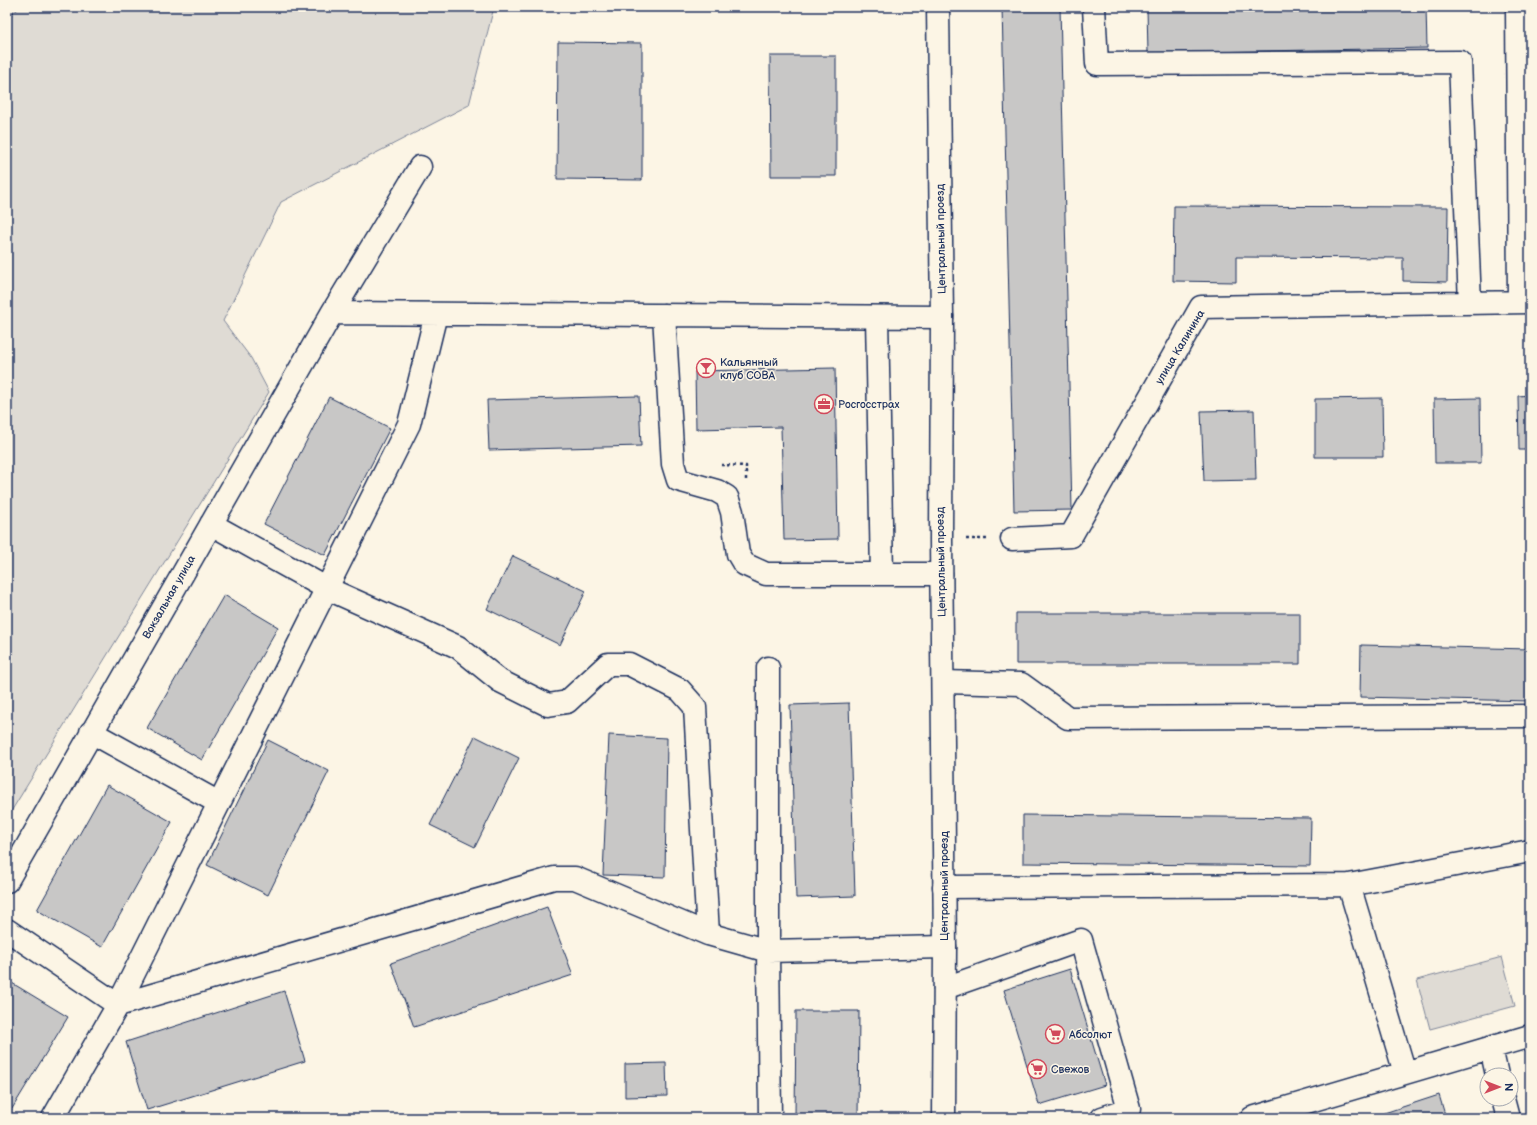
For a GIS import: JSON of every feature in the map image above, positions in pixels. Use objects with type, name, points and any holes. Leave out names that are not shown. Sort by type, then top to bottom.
[{"type":"street","name":"Центральный проезд","points":[[938,7],[942,317],[941,574],[945,947],[944,1118]]},
{"type":"street","points":[[1094,7],[1097,64],[1460,62],[1470,303]]},
{"type":"street","points":[[1517,7],[1524,302]]},
{"type":"street","name":"Вокзальная улица","points":[[7,881],[332,313],[420,167]]},
{"type":"street","name":"улица Калинина","points":[[1012,539],[1071,536],[1202,307],[1524,302]]},
{"type":"street","points":[[332,313],[942,317]]},
{"type":"street","points":[[53,1118],[118,1004],[409,424],[436,314]]},
{"type":"street","points":[[664,315],[673,464],[678,480],[717,491],[727,497],[732,512],[738,554],[744,564],[766,574],[941,574]]},
{"type":"street","points":[[877,317],[882,574]]},
{"type":"street","points":[[211,524],[326,588],[458,647],[500,681],[548,705],[567,702],[608,664],[629,664],[680,690],[695,707],[708,934]]},
{"type":"street","points":[[768,668],[768,951],[770,1118]]},
{"type":"street","points":[[943,682],[1021,684],[1068,718],[1530,716]]},
{"type":"street","points":[[91,732],[219,803]]},
{"type":"street","points":[[944,887],[1349,885],[1530,851]]},
{"type":"street","points":[[7,930],[118,1004],[554,878],[575,878],[708,934],[768,951],[945,947]]},
{"type":"street","points":[[1349,885],[1405,1073]]},
{"type":"street","points":[[945,988],[1081,940],[1129,1109],[1102,1118]]},
{"type":"street","points":[[1252,1118],[1530,1036]]},
{"type":"street","points":[[1491,1048],[1495,1067]]},
{"type":"street","points":[[1505,1107],[1508,1118]]},
{"type":"path","points":[[7,18],[18,7]]},
{"type":"path","points":[[718,465],[746,466],[747,487]]},
{"type":"shaded area","points":[[7,7],[494,7],[469,105],[281,202],[223,321],[251,358],[269,392],[7,818]]},
{"type":"shaded area","points":[[1502,957],[1515,1006],[1430,1029],[1417,980]]},
{"type":"building","points":[[1002,7],[1060,7],[1072,510],[1014,511]]},
{"type":"building","points":[[1426,7],[1427,48],[1148,53],[1147,8]]},
{"type":"building","points":[[558,42],[642,43],[642,180],[557,179]]},
{"type":"building","points":[[770,56],[836,56],[836,176],[771,176]]},
{"type":"building","points":[[1174,206],[1448,207],[1447,282],[1403,281],[1403,258],[1236,257],[1236,282],[1173,281]]},
{"type":"building","points":[[835,368],[838,539],[784,540],[781,427],[696,429],[695,371]]},
{"type":"building","points":[[1530,395],[1530,450],[1519,450],[1518,396]]},
{"type":"building","points":[[639,396],[641,446],[489,450],[487,400]]},
{"type":"building","points":[[329,397],[390,428],[325,555],[264,524]]},
{"type":"building","points":[[1382,398],[1383,457],[1315,457],[1315,399]]},
{"type":"building","points":[[1480,398],[1481,463],[1435,463],[1434,399]]},
{"type":"building","points":[[1254,410],[1256,480],[1204,481],[1201,411]]},
{"type":"building","points":[[513,556],[586,591],[560,645],[487,609]]},
{"type":"building","points":[[224,595],[278,627],[202,760],[147,728]]},
{"type":"building","points":[[1016,613],[1300,613],[1300,664],[1016,664]]},
{"type":"building","points":[[1361,645],[1530,649],[1530,701],[1360,697]]},
{"type":"building","points":[[849,703],[855,896],[796,898],[790,705]]},
{"type":"building","points":[[609,735],[667,738],[665,877],[603,875]]},
{"type":"building","points":[[475,736],[519,758],[475,847],[430,825]]},
{"type":"building","points":[[268,740],[329,771],[268,895],[207,865]]},
{"type":"building","points":[[107,785],[172,822],[102,947],[37,910]]},
{"type":"building","points":[[1023,815],[1311,818],[1310,866],[1023,863]]},
{"type":"building","points":[[547,907],[573,975],[414,1027],[391,963]]},
{"type":"building","points":[[1070,969],[1105,1085],[1039,1105],[1004,990]]},
{"type":"building","points":[[7,980],[68,1017],[7,1117]]},
{"type":"building","points":[[284,991],[305,1061],[147,1110],[126,1042]]},
{"type":"building","points":[[796,1011],[859,1011],[858,1118],[795,1118]]},
{"type":"building","points":[[666,1063],[667,1096],[625,1097],[625,1064]]},
{"type":"building","points":[[1439,1095],[1446,1118],[1369,1118]]},
{"type":"place","name":"Кальянный клуб СОВА","points":[[706,368]]},
{"type":"place","name":"Росгосстрах","points":[[824,404]]},
{"type":"place","name":"Абсолют","points":[[1055,1034]]},
{"type":"place","name":"Свежов","points":[[1037,1069]]}]
